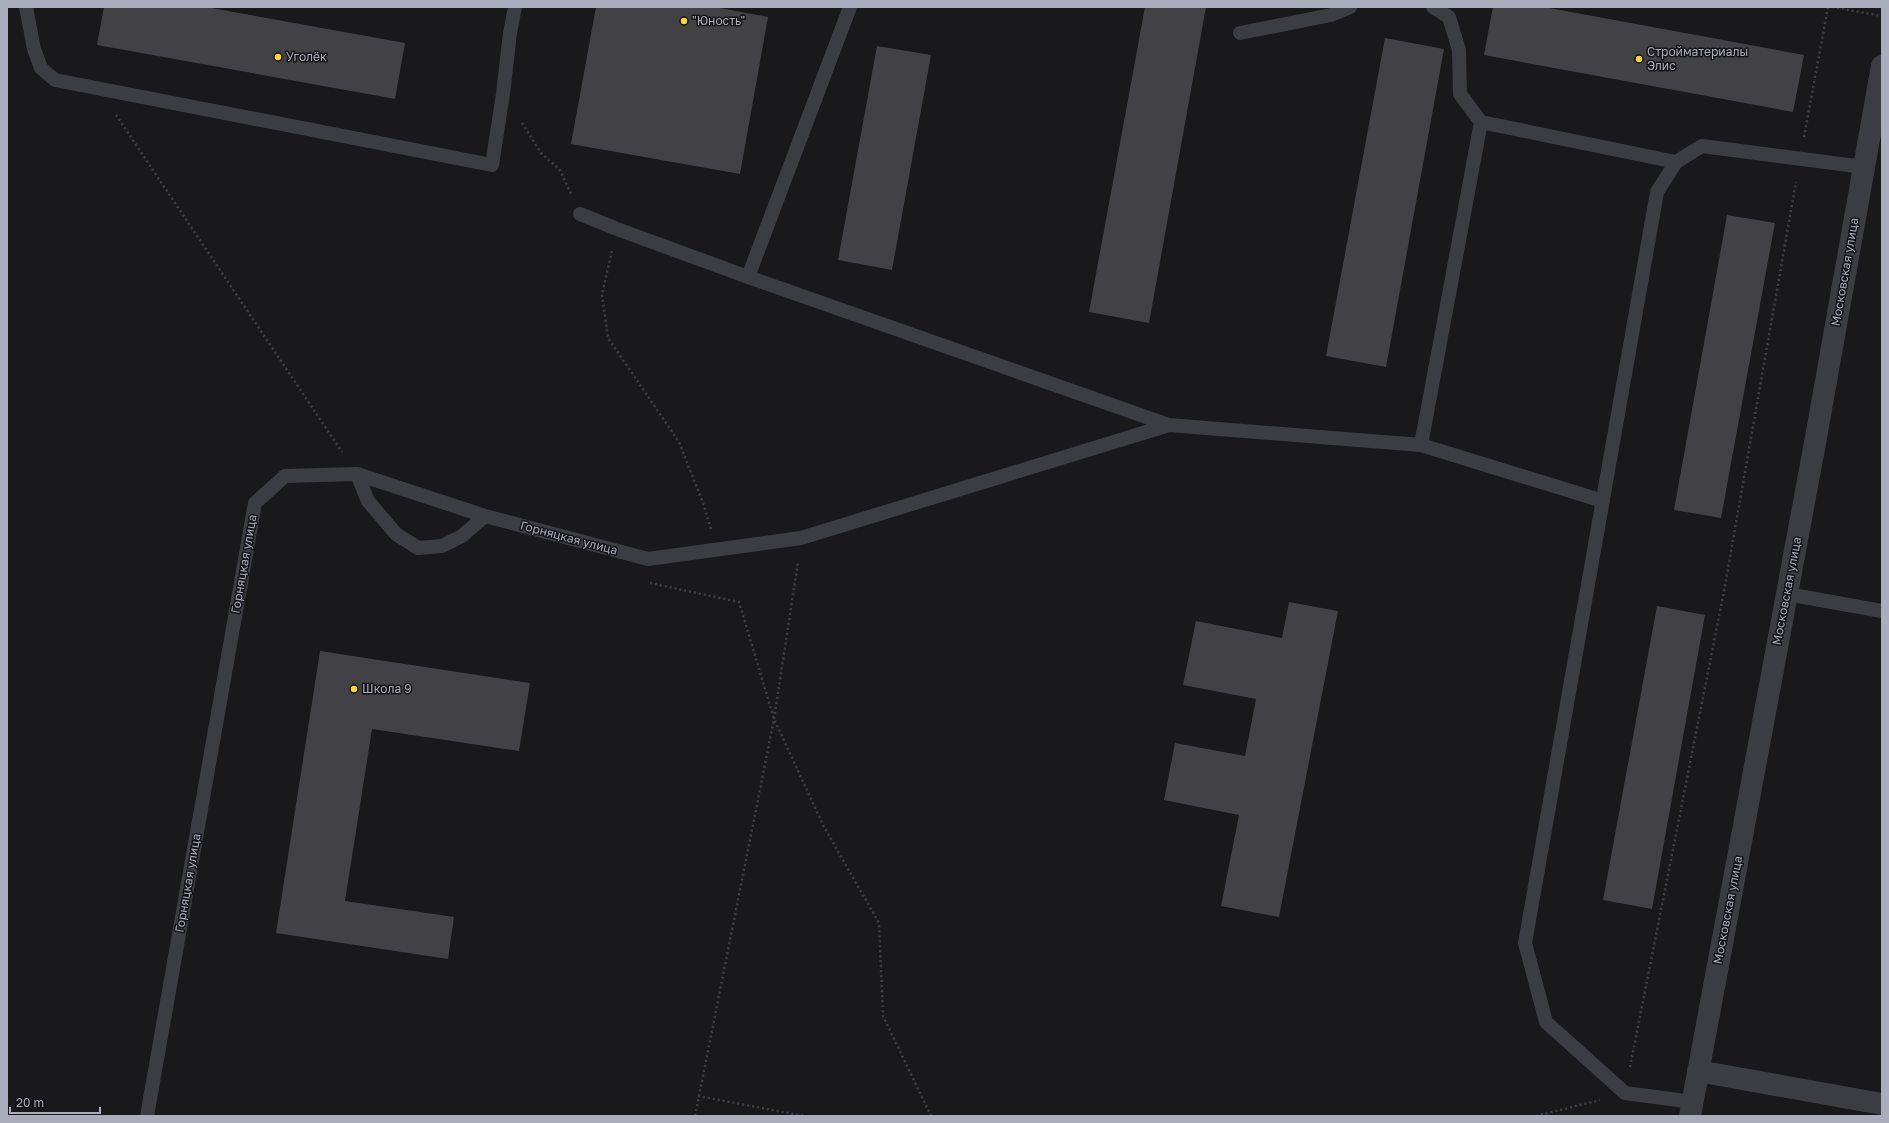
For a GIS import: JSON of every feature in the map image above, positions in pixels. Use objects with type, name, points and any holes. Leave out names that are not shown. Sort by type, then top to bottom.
[{"type":"street","name":"Московская улица","points":[[1691,1109],[1787,594],[1882,66]]},
{"type":"street","points":[[1698,1071],[1882,1104]]},
{"type":"lane","points":[[26,7],[34,49],[41,68],[55,80],[492,165],[503,94],[510,33],[516,7]]},
{"type":"lane","points":[[748,277],[850,7]]},
{"type":"lane","points":[[1240,33],[1331,15],[1350,7]]},
{"type":"lane","points":[[1433,7],[1449,17],[1459,50],[1460,94],[1480,122],[1676,162]]},
{"type":"lane","points":[[1421,445],[1480,122]]},
{"type":"lane","points":[[1691,1109],[1625,1093],[1546,1022],[1526,943],[1657,192],[1676,162],[1702,146],[1864,167]]},
{"type":"lane","points":[[580,214],[748,277],[1169,425],[1421,445],[1603,501]]},
{"type":"lane","name":"Горняцкая улица","points":[[147,1116],[255,503],[285,476],[357,474],[485,516],[648,559],[802,538],[1169,425]]},
{"type":"lane","points":[[357,474],[368,501],[382,518],[396,534],[418,548],[442,546],[462,536],[485,516]]},
{"type":"lane","points":[[1787,594],[1882,611]]},
{"type":"path","points":[[1536,1116],[1625,1093],[1724,591],[1828,7]]},
{"type":"path","points":[[1832,7],[1882,16]]},
{"type":"path","points":[[97,87],[357,474]]},
{"type":"path","points":[[503,94],[541,152],[560,170],[580,214]]},
{"type":"path","points":[[617,229],[602,294],[608,338],[679,442],[703,503],[717,549]]},
{"type":"path","points":[[695,1116],[774,720],[802,538]]},
{"type":"path","points":[[643,582],[739,602],[774,720],[824,827],[879,923],[883,1016],[931,1116]]},
{"type":"path","points":[[698,1096],[804,1116]]},
{"type":"building","points":[[104,7],[206,7],[405,43],[395,99],[97,45]]},
{"type":"building","points":[[596,7],[715,7],[768,17],[740,174],[571,144]]},
{"type":"building","points":[[1145,7],[1206,7],[1149,323],[1089,312]]},
{"type":"building","points":[[1493,7],[1544,7],[1804,55],[1793,112],[1484,55]]},
{"type":"building","points":[[1385,38],[1444,49],[1386,367],[1326,356]]},
{"type":"building","points":[[877,46],[931,55],[892,270],[838,260]]},
{"type":"building","points":[[1727,215],[1775,223],[1721,518],[1674,510]]},
{"type":"building","points":[[1289,602],[1338,611],[1279,917],[1221,906],[1239,815],[1164,800],[1175,743],[1245,756],[1256,699],[1183,685],[1196,621],[1282,638]]},
{"type":"building","points":[[1657,606],[1705,615],[1652,909],[1603,900]]},
{"type":"building","points":[[320,651],[530,683],[519,751],[372,729],[345,901],[454,917],[448,959],[276,933]]},
{"type":"place","name":"\"Юность\"","points":[[684,21]]},
{"type":"place","name":"Уголёк","points":[[278,57]]},
{"type":"place","name":"Стройматериалы Элис","points":[[1639,59]]},
{"type":"place","name":"Школа 9","points":[[354,689]]}]
